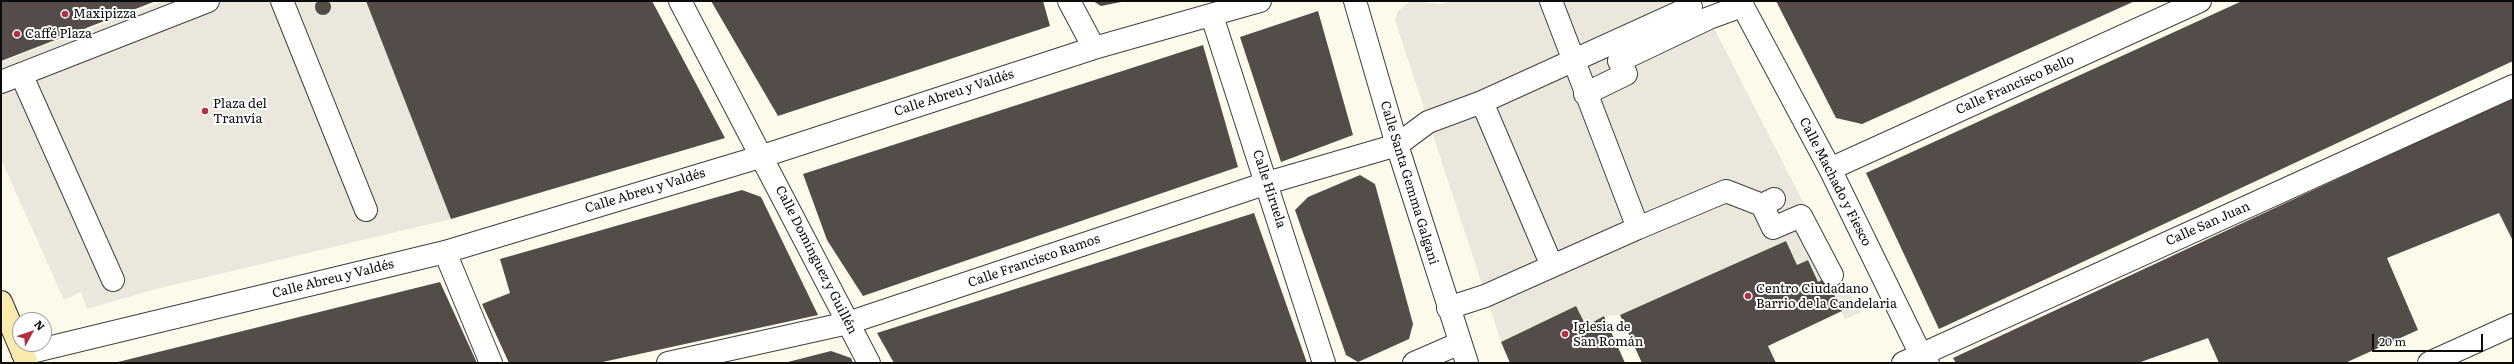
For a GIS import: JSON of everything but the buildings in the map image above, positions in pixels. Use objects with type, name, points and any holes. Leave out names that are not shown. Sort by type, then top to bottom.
[{"type":"main road","points":[[1,302],[25,358]]},
{"type":"street","points":[[1,82],[208,1]]},
{"type":"street","points":[[282,1],[366,210]]},
{"type":"street","name":"Calle Domínguez y Guillén","points":[[680,1],[763,156],[848,324],[870,363]]},
{"type":"street","points":[[1069,1],[1094,48]]},
{"type":"street","name":"Calle Abreu y Valdés","points":[[25,358],[445,252],[763,156],[1094,48],[1212,16],[1260,1]]},
{"type":"street","name":"Calle Santa Gemma Galgani","points":[[1355,1],[1396,145],[1467,363]]},
{"type":"street","points":[[1551,1],[1574,60],[1585,94],[1638,228]]},
{"type":"street","name":"Calle Francisco Bello","points":[[1830,169],[2200,1]]},
{"type":"street","points":[[1585,94],[1626,74],[1619,61],[1741,3]]},
{"type":"street","name":"Calle Machado y Fiesco","points":[[1741,3],[1830,169],[1917,360]]},
{"type":"street","name":"Calle Francisco Ramos","points":[[668,363],[848,324],[1267,182],[1396,145],[1428,122],[1482,102],[1691,7]]},
{"type":"street","name":"Calle Hiruela","points":[[1212,16],[1267,182],[1324,363]]},
{"type":"street","points":[[21,74],[113,280]]},
{"type":"street","name":"Calle San Juan","points":[[1917,360],[2513,86]]},
{"type":"street","points":[[1482,102],[1552,266]]},
{"type":"street","points":[[1448,308],[1485,296],[1638,228],[1726,191],[1768,202],[1773,228],[1801,216],[1832,275]]},
{"type":"street","points":[[445,252],[491,363]]},
{"type":"street","points":[[2429,363],[2513,325]]},
{"type":"street","points":[[1414,363],[1460,343]]},
{"type":"shaded area","name":"Plaza del Tranvía","points":[[164,1],[366,1],[451,219],[152,290],[87,309],[81,292],[64,300],[1,159],[1,62]]},
{"type":"shaded area","points":[[1410,1],[1442,4],[1451,1],[1700,1],[1860,313],[1845,319],[1826,279],[1818,282],[1808,260],[1797,265],[1786,241],[1620,315],[1604,316],[1586,326],[1576,306],[1501,342],[1395,20],[1398,11]]},
{"type":"place","name":"Maxipizza","points":[[65,14]]},
{"type":"place","name":"Caffé Plaza","points":[[17,34]]},
{"type":"place","name":"Plaza del Tranvía","points":[[205,111]]},
{"type":"place","name":"Centro Ciudadano Barrio de la Candelaria","points":[[1748,296]]},
{"type":"place","name":"Iglesia de San Román","points":[[1565,334]]}]
